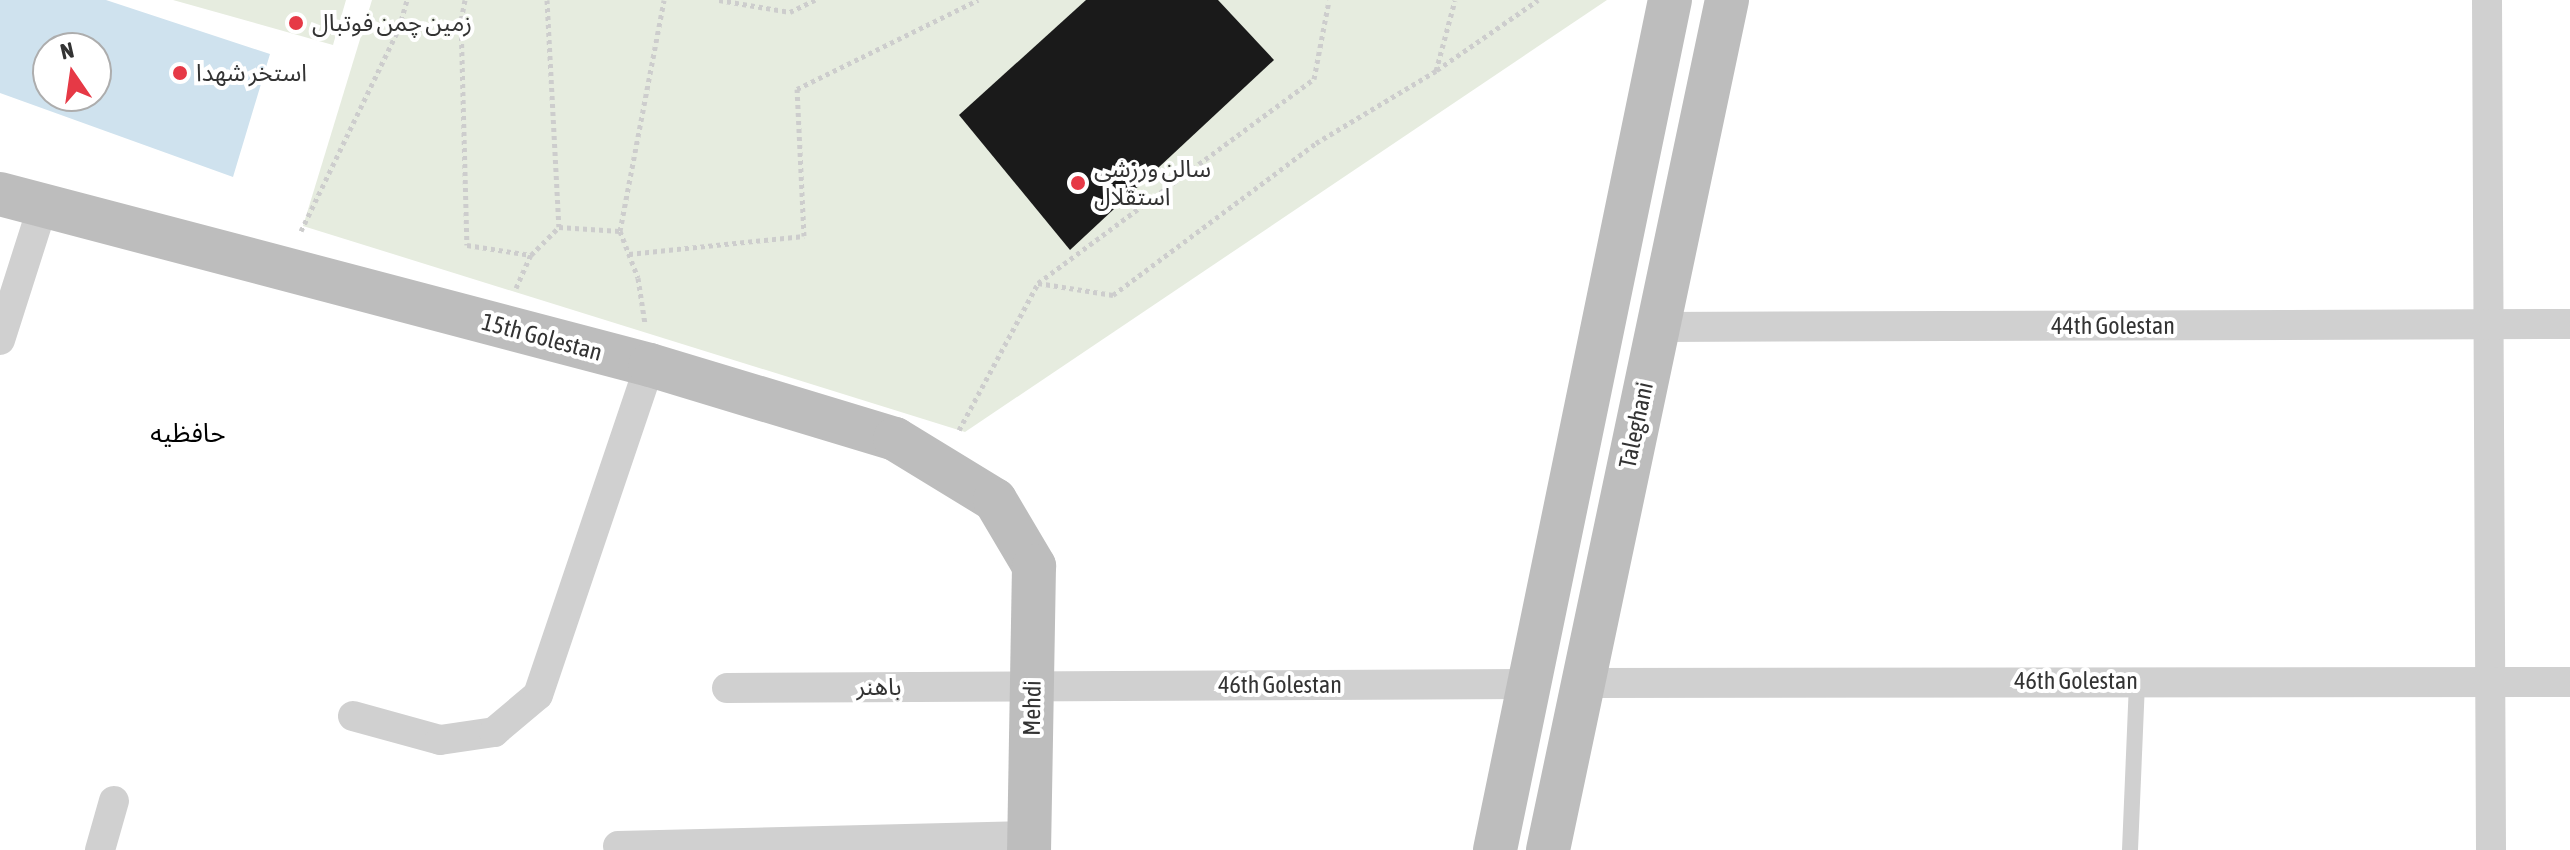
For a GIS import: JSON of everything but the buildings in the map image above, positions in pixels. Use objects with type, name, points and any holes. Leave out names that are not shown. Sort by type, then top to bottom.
[{"type":"main road","points":[[1495,850],[1670,0]]},
{"type":"main road","name":"Taleghani","points":[[1548,850],[1727,0]]},
{"type":"main road","points":[[1644,129],[1697,138]]},
{"type":"main road","name":"15th Golestan","points":[[0,194],[650,365],[895,439],[995,500],[1034,566]]},
{"type":"main road","name":"Mehdi","points":[[1030,843],[1034,566]]},
{"type":"street","points":[[2487,0],[2491,850]]},
{"type":"street","points":[[0,340],[43,205]]},
{"type":"street","name":"44th Golestan","points":[[1657,327],[2570,324]]},
{"type":"street","points":[[353,716],[440,740],[494,732],[538,695],[650,365]]},
{"type":"street","name":"46th Golestan","points":[[1582,683],[2570,682]]},
{"type":"street","name":"46th Golestan","points":[[1032,687],[1529,684]]},
{"type":"street","name":"باهنر","points":[[727,688],[1032,687]]},
{"type":"street","points":[[100,850],[114,801]]},
{"type":"street","points":[[618,846],[1030,843]]},
{"type":"lane","points":[[2130,850],[2137,681]]},
{"type":"path","points":[[291,270],[303,226],[399,28],[407,0]]},
{"type":"path","points":[[465,0],[461,20],[467,245],[531,255]]},
{"type":"path","points":[[498,325],[531,255],[559,227],[547,0]]},
{"type":"path","points":[[650,365],[638,278],[620,231],[664,0]]},
{"type":"path","points":[[719,0],[790,12],[815,0]]},
{"type":"path","points":[[629,254],[804,236],[797,89],[978,0]]},
{"type":"path","points":[[939,466],[1038,283],[1314,79],[1329,0]]},
{"type":"path","points":[[1436,71],[1455,0]]},
{"type":"path","points":[[1038,283],[1113,295],[1316,143],[1436,71],[1538,0]]},
{"type":"path","points":[[559,227],[620,231]]},
{"type":"shaded area","name":"زمین چمن فوتبال","points":[[173,0],[346,0],[333,45]]},
{"type":"shaded area","points":[[372,0],[1607,0],[965,432],[303,226]]},
{"type":"water","name":"استخر شهدا","points":[[0,0],[106,0],[270,54],[233,177],[53,112],[112,112],[112,32],[32,32],[32,105],[0,93]]},
{"type":"place","name":"زمین چمن فوتبال","points":[[296,23]]},
{"type":"place","name":"استخر شهدا","points":[[180,73]]},
{"type":"place","name":"سالن ورزشی استقلال","points":[[1078,183]]},
{"type":"district","name":"حافظیه","points":[[188,434]]}]
